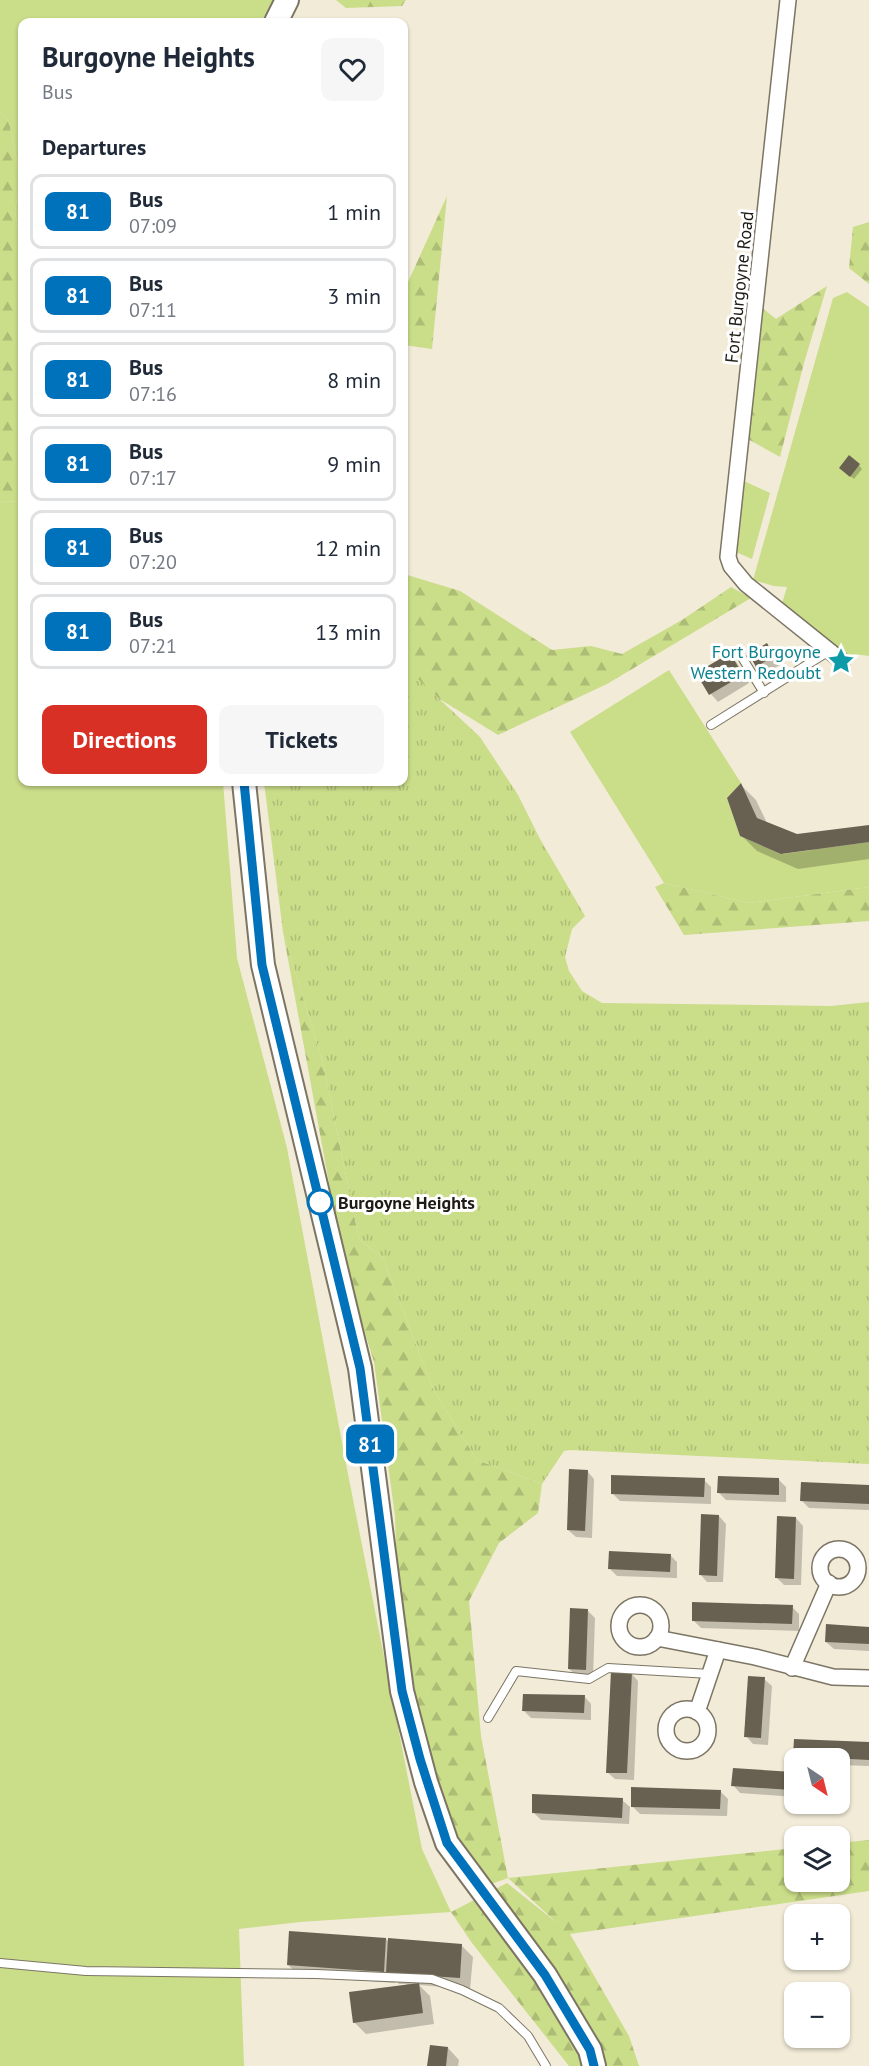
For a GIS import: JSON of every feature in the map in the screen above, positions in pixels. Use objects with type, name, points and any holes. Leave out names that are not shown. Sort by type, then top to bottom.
[{"type":"main road","points":[[278,18],[287,0]]},
{"type":"main road","points":[[244,786],[262,965],[360,1368],[402,1691],[420,1759],[447,1843],[545,1975],[590,2050],[594,2066]]},
{"type":"street","name":"Fort Burgoyne Road","points":[[788,0],[728,557],[738,576],[830,651]]},
{"type":"street","points":[[830,651],[842,661]]},
{"type":"street","points":[[792,1668],[829,1583]]},
{"type":"street","points":[[657,1638],[755,1657],[833,1677],[869,1678]]},
{"type":"street","points":[[697,1712],[718,1650]]},
{"type":"lane","points":[[711,725],[830,651]]},
{"type":"lane","points":[[743,659],[764,693]]},
{"type":"lane","points":[[488,1718],[516,1671],[589,1679],[608,1668],[710,1674]]},
{"type":"lane","points":[[0,1963],[98,1972],[316,1974],[432,1980],[462,1990],[499,2008],[528,2036],[546,2066]]},
{"type":"green space","points":[[0,0],[274,0],[263,18],[18,18],[18,165],[9,122],[0,112]]},
{"type":"green space","points":[[336,0],[406,0],[402,6],[346,8]]},
{"type":"green space","points":[[0,112],[9,122],[18,165],[15,212],[18,229],[18,502],[0,501]]},
{"type":"green space","points":[[18,190],[18,229],[15,212]]},
{"type":"green space","points":[[447,196],[432,349],[408,346],[408,282]]},
{"type":"green space","points":[[869,222],[869,284],[849,268],[853,227]]},
{"type":"green space","points":[[827,286],[780,457],[746,438],[761,307],[776,319]]},
{"type":"green space","points":[[847,292],[869,307],[869,656],[854,654],[842,661],[780,610],[787,587],[753,580],[833,298]]},
{"type":"green space","points":[[744,481],[770,493],[752,559],[736,552]]},
{"type":"green space","points":[[0,501],[18,502],[18,786],[223,786],[237,958],[287,1148],[422,1849],[451,1912],[300,1922],[239,1929],[244,2066],[0,2066]]},
{"type":"green space","points":[[408,575],[460,591],[552,650],[591,646],[622,654],[682,620],[731,587],[751,598],[607,684],[498,735],[408,679]]},
{"type":"green space","points":[[408,670],[480,737],[518,795],[540,839],[585,916],[572,929],[565,957],[569,971],[582,991],[602,1003],[831,1006],[869,1002],[869,1464],[570,1450],[564,1451],[542,1484],[477,1460],[434,1391],[383,1258],[359,1239],[323,1063],[283,932],[265,786],[408,786]]},
{"type":"green space","points":[[669,670],[741,783],[727,798],[740,836],[781,854],[869,842],[869,887],[749,903],[664,883],[570,732]]},
{"type":"green space","points":[[664,883],[749,903],[869,887],[869,921],[684,935],[655,887]]},
{"type":"green space","points":[[283,932],[323,1063],[359,1239],[383,1258],[434,1391],[477,1460],[542,1484],[538,1513],[499,1543],[469,1601],[481,1736],[508,1878],[480,1888],[445,1838],[400,1680],[395,1516],[374,1362],[344,1265]]},
{"type":"green space","points":[[869,1840],[869,1891],[570,1934],[629,2036],[639,2066],[594,2066],[592,2060],[582,2066],[569,2066],[472,1943],[451,1912],[507,1883],[557,1923],[508,1878],[784,1849],[784,1892],[850,1892],[850,1842]]},
{"type":"building","points":[[849,455],[860,464],[850,477],[839,468]]},
{"type":"building","points":[[767,643],[774,656],[756,667],[749,654]]},
{"type":"building","points":[[730,653],[743,675],[709,695],[696,673]]},
{"type":"building","points":[[741,783],[757,818],[797,834],[869,825],[869,842],[781,854],[740,836],[727,798]]},
{"type":"building","points":[[569,1469],[588,1470],[585,1531],[567,1530]]},
{"type":"building","points":[[611,1475],[705,1478],[704,1497],[611,1494]]},
{"type":"building","points":[[718,1476],[779,1478],[779,1495],[717,1493]]},
{"type":"building","points":[[801,1482],[869,1485],[869,1504],[800,1501]]},
{"type":"building","points":[[701,1514],[719,1515],[717,1576],[699,1575]]},
{"type":"building","points":[[777,1516],[796,1517],[794,1579],[775,1578]]},
{"type":"building","points":[[609,1551],[671,1554],[670,1572],[608,1569]]},
{"type":"building","points":[[692,1602],[793,1605],[792,1624],[692,1621]]},
{"type":"building","points":[[570,1608],[588,1609],[586,1670],[568,1669]]},
{"type":"building","points":[[826,1624],[869,1627],[869,1644],[825,1642]]},
{"type":"building","points":[[611,1671],[632,1672],[627,1773],[606,1773]]},
{"type":"building","points":[[748,1676],[765,1677],[761,1738],[744,1737]]},
{"type":"building","points":[[523,1694],[585,1695],[584,1713],[522,1711]]},
{"type":"building","points":[[794,1739],[869,1742],[869,1760],[850,1759],[850,1748],[793,1748]]},
{"type":"building","points":[[733,1768],[784,1771],[784,1790],[731,1786]]},
{"type":"building","points":[[631,1787],[721,1790],[720,1809],[631,1807]]},
{"type":"building","points":[[532,1794],[623,1798],[622,1818],[532,1813]]},
{"type":"building","points":[[289,1931],[386,1938],[384,1972],[287,1965]]},
{"type":"building","points":[[388,1938],[462,1944],[460,1978],[386,1973]]},
{"type":"building","points":[[419,1983],[423,2013],[353,2023],[349,1992]]},
{"type":"building","points":[[430,2045],[448,2047],[446,2066],[427,2066]]},
{"type":"bus line","name":"81","points":[[244,786],[262,965],[360,1368],[402,1691],[426,1782],[447,1843],[545,1975],[590,2050],[594,2066]]},
{"type":"place","name":"Fort Burgoyne Western Redoubt","points":[[841,661]]},
{"type":"place","name":"Burgoyne Heights","points":[[320,1202]]}]
